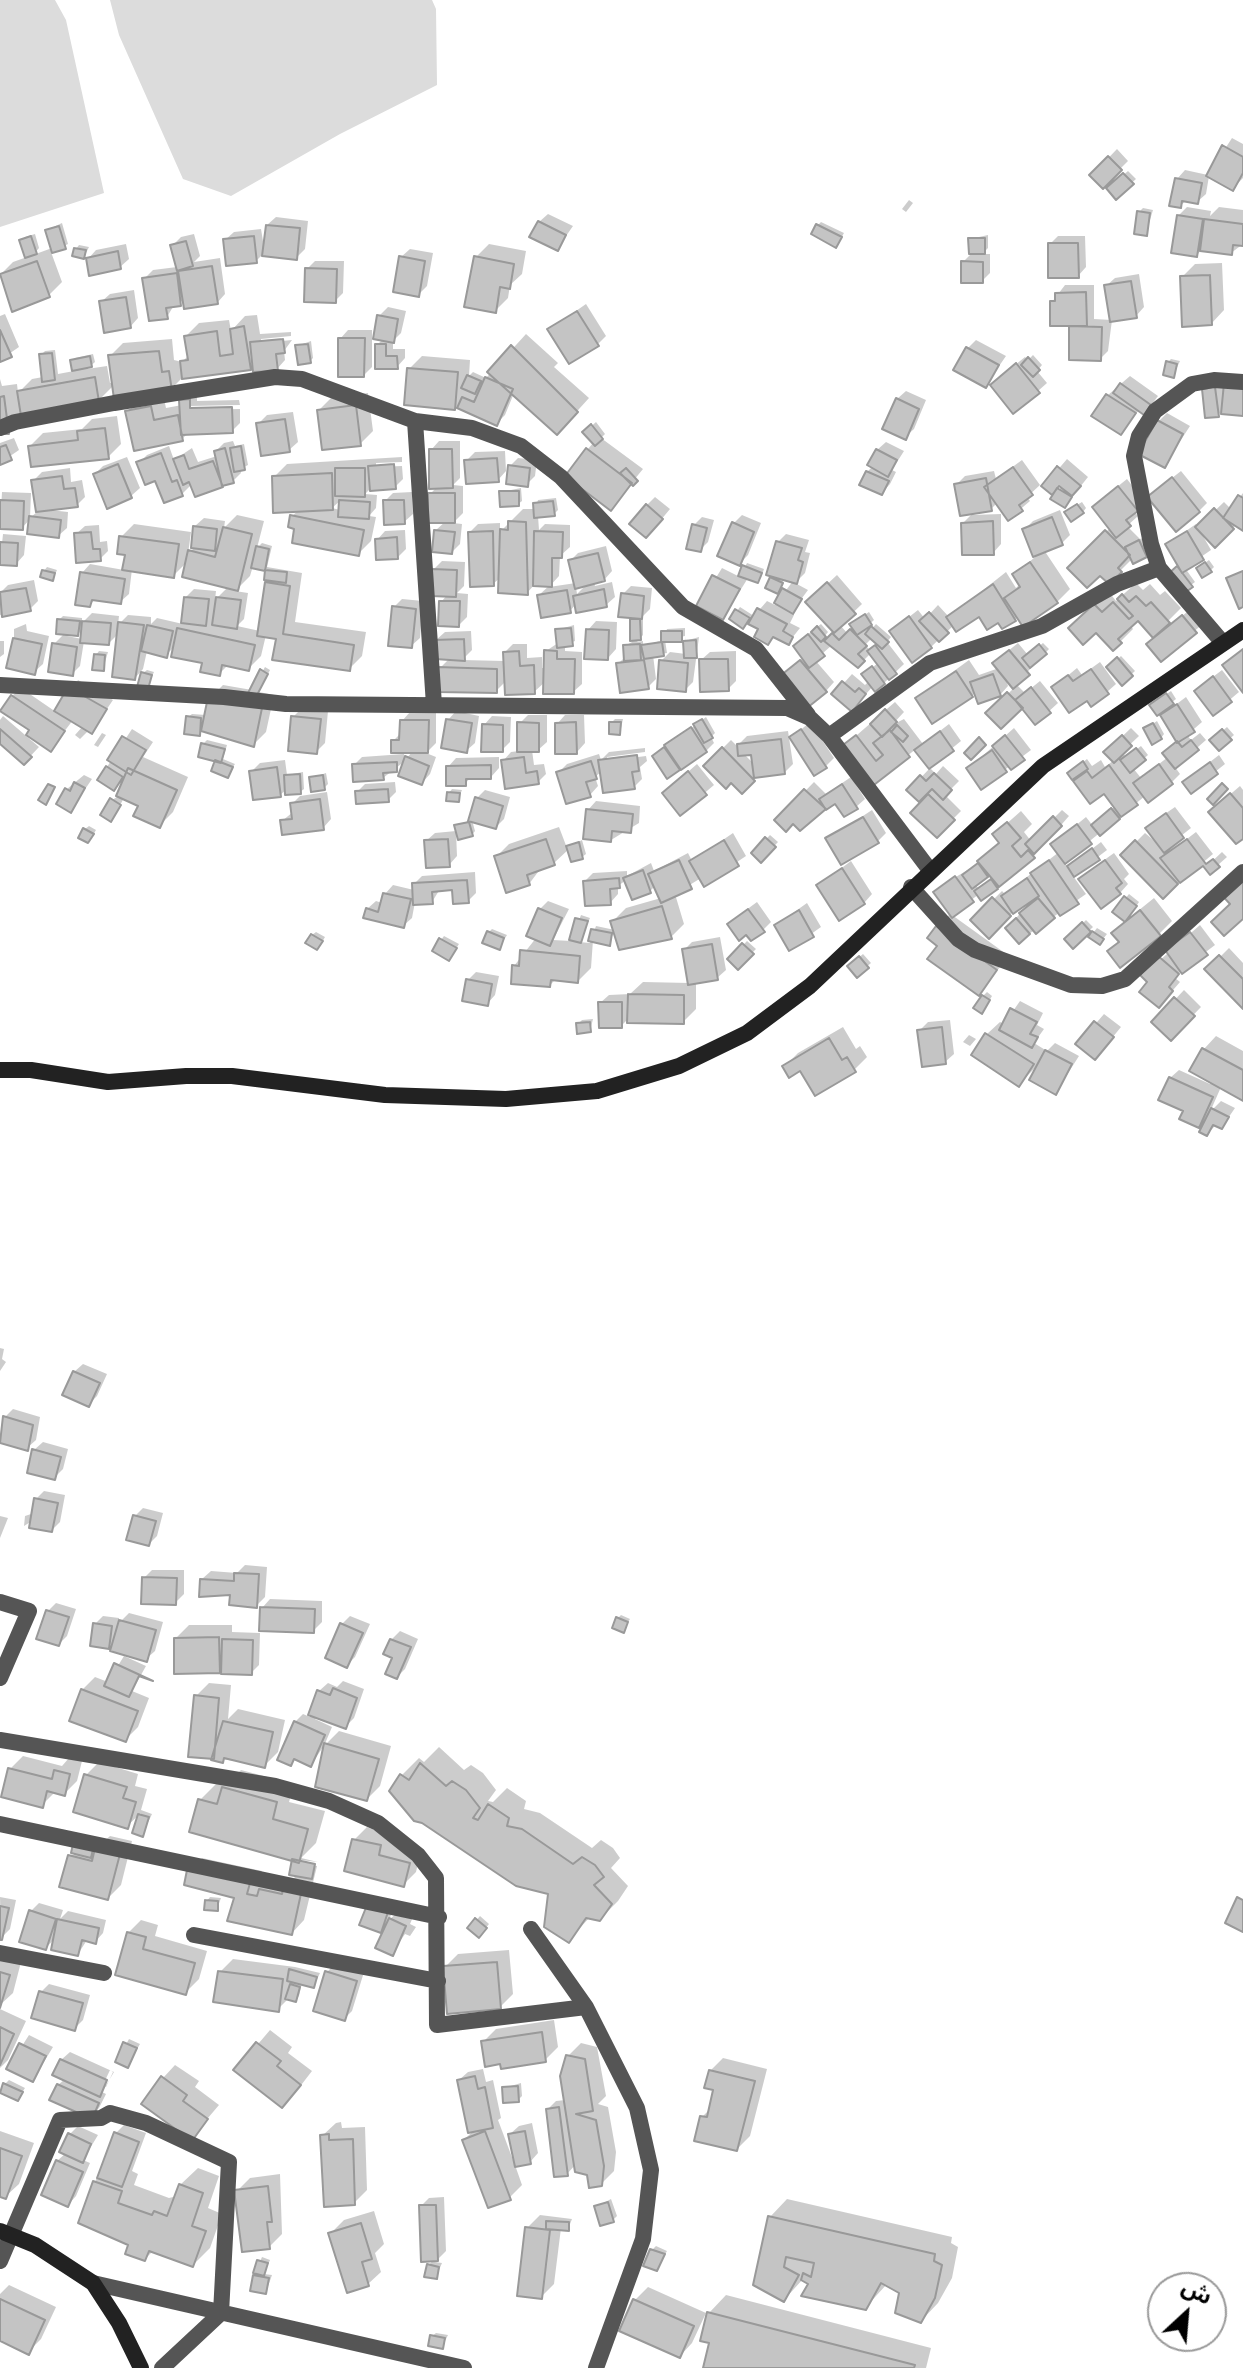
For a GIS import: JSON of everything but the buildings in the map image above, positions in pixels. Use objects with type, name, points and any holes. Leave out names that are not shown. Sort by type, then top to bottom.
[{"type":"street","points":[[0,428],[15,422],[85,408],[275,377],[302,379],[415,421],[472,428],[521,446],[561,477],[603,518],[683,607],[756,649],[810,718],[829,736],[929,869]]},
{"type":"street","points":[[1223,643],[1159,568],[1134,456],[1139,436],[1155,411],[1192,384],[1214,380],[1243,382]]},
{"type":"street","points":[[415,421],[434,705]]},
{"type":"street","points":[[829,736],[930,663],[1042,626],[1117,584],[1159,568]]},
{"type":"street","points":[[0,1070],[31,1070],[108,1082],[232,1076],[385,1095],[506,1099],[597,1091],[679,1066],[747,1033],[810,986],[929,869],[1043,766],[1242,632]]},
{"type":"street","points":[[0,685],[224,697],[286,704],[787,708],[810,718]]},
{"type":"street","points":[[911,887],[958,939],[975,950],[1071,985],[1102,986],[1125,979],[1137,970],[1243,872]]},
{"type":"street","points":[[0,1602],[29,1611],[0,1678]]},
{"type":"street","points":[[0,1740],[275,1786],[329,1801],[378,1823],[418,1855],[436,1878],[439,1917],[437,2025],[586,2007]]},
{"type":"street","points":[[0,1824],[439,1917]]},
{"type":"street","points":[[531,1929],[586,2007],[637,2108],[651,2170],[643,2239],[596,2368]]},
{"type":"street","points":[[194,1935],[438,1981]]},
{"type":"street","points":[[0,1953],[104,1973]]},
{"type":"street","points":[[0,2261],[6,2233],[60,2120],[101,2118],[110,2113],[146,2123],[229,2162],[221,2313],[162,2368]]},
{"type":"street","points":[[6,2233],[69,2264],[93,2283],[119,2323],[141,2368]]},
{"type":"street","points":[[93,2283],[464,2368]]},
{"type":"shaded area","points":[[0,0],[55,0],[66,20],[104,193],[0,227]]},
{"type":"shaded area","points":[[110,0],[432,0],[436,9],[437,85],[340,134],[231,196],[183,179],[119,35]]}]
